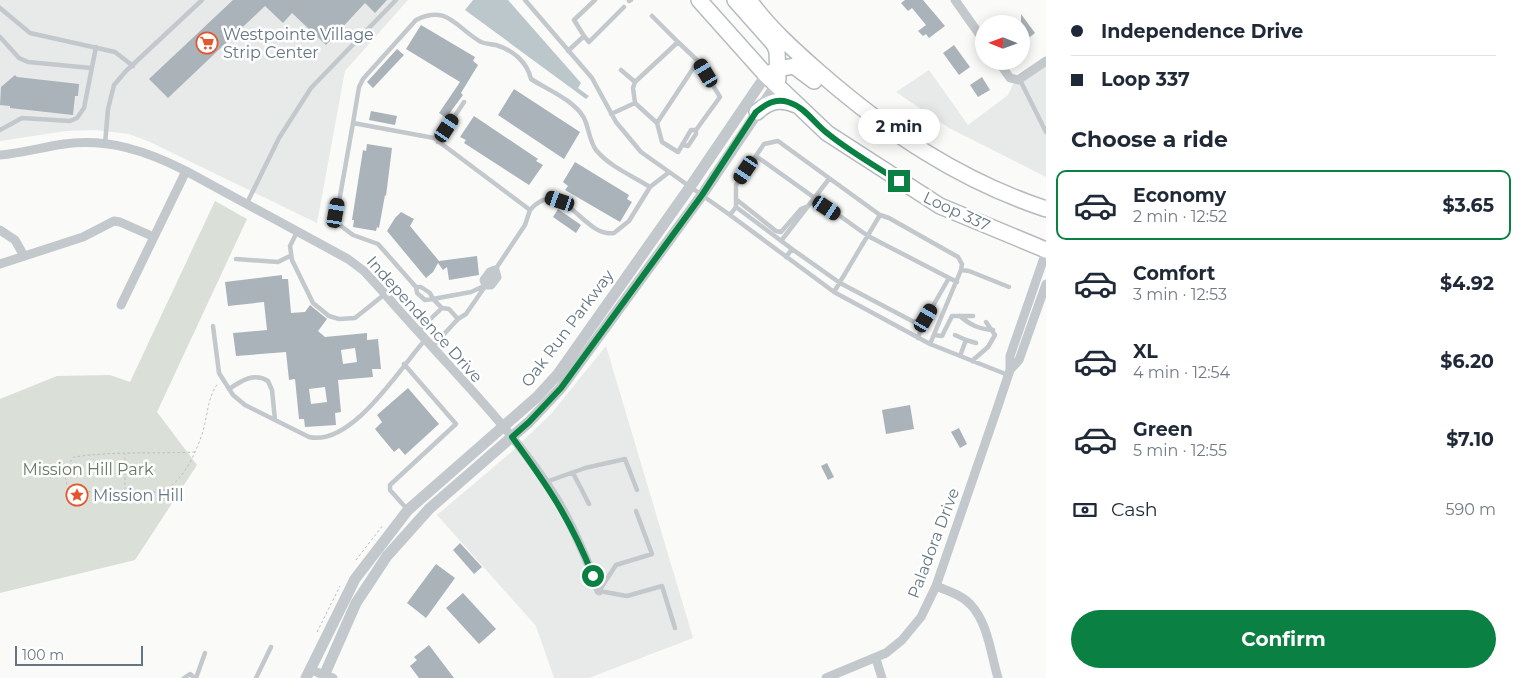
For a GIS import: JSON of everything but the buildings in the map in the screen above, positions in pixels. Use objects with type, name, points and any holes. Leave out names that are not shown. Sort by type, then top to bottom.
[{"type":"main road","name":"Loop 337","points":[[699,0],[827,133],[940,206],[1046,251]]},
{"type":"main road","points":[[735,0],[778,51],[774,76]]},
{"type":"main road","points":[[749,0],[804,59],[842,92],[908,143],[947,166],[1026,203],[1046,210]]},
{"type":"main road","points":[[774,76],[794,66],[800,69],[857,117],[934,168],[971,187],[1046,218]]},
{"type":"main road","points":[[756,112],[765,104],[776,100],[787,101],[799,106]]},
{"type":"street","points":[[955,0],[975,28]]},
{"type":"street","points":[[1004,70],[1010,78],[1017,80],[1046,61]]},
{"type":"street","name":"Oak Run Parkway","points":[[327,677],[356,603],[387,556],[429,509],[529,422],[561,388],[702,195],[756,112],[774,76]]},
{"type":"street","name":"Oak Run Parkway","points":[[308,674],[334,618],[355,579],[408,510],[537,397],[558,374],[690,187],[774,76]]},
{"type":"street","name":"Independence Drive","points":[[0,155],[63,144],[106,144],[148,153],[247,203],[348,259],[364,271],[512,437],[545,482],[570,523],[599,591]]},
{"type":"street","points":[[121,305],[186,171]]},
{"type":"street","points":[[0,264],[83,237],[114,221],[154,237]]},
{"type":"street","points":[[0,230],[15,240],[24,256]]},
{"type":"street","name":"Paladora Drive","points":[[826,678],[876,659],[894,647],[913,628],[936,586],[1009,373],[1010,356],[1046,251]]},
{"type":"street","points":[[486,285],[484,280],[490,272],[496,270]]},
{"type":"street","name":"Paladora Drive","points":[[1009,373],[1020,360],[1046,284]]},
{"type":"street","points":[[936,586],[959,596],[970,604],[979,616],[998,678]]},
{"type":"street","points":[[876,659],[882,678]]},
{"type":"street","points":[[308,674],[327,677]]},
{"type":"lane","points":[[106,144],[111,93],[117,81],[202,0]]},
{"type":"lane","points":[[247,203],[287,125],[312,88],[396,0]]},
{"type":"lane","points":[[525,0],[592,78],[611,114],[637,148],[668,172],[834,292],[930,344],[1009,373]]},
{"type":"lane","points":[[596,0],[574,20],[589,42],[624,7]]},
{"type":"lane","points":[[0,8],[33,34],[115,52],[132,66]]},
{"type":"lane","points":[[486,285],[471,292],[425,300],[416,293],[416,287],[378,244],[353,235],[338,223],[336,213],[354,123],[359,87],[363,79],[416,20],[428,14],[446,16],[482,42],[510,51],[529,69],[531,79],[578,109],[588,126],[591,140],[597,150],[628,175],[650,187]]},
{"type":"lane","points":[[652,16],[698,61],[720,97],[696,130],[691,130],[678,152],[662,142],[657,123],[635,103],[633,88],[635,82],[678,42]]},
{"type":"lane","points":[[568,50],[584,36]]},
{"type":"lane","points":[[0,37],[19,58],[28,62],[91,68]]},
{"type":"lane","points":[[0,130],[22,118],[66,121],[77,118],[84,108],[96,47]]},
{"type":"lane","points":[[657,123],[698,61]]},
{"type":"lane","points":[[620,70],[635,82]]},
{"type":"lane","points":[[1017,80],[1046,132]]},
{"type":"lane","points":[[438,142],[464,102]]},
{"type":"lane","points":[[611,114],[635,103]]},
{"type":"lane","points":[[354,123],[434,138],[530,210]]},
{"type":"lane","points":[[730,215],[736,207],[736,186],[764,144],[778,141],[880,215],[889,218],[958,257],[962,264],[962,270],[930,344]]},
{"type":"lane","points":[[756,156],[813,199],[868,236],[957,282]]},
{"type":"lane","points":[[496,270],[525,225],[530,210],[542,199],[550,198],[560,201],[601,231],[608,234],[614,233],[629,221],[650,187],[668,172]]},
{"type":"lane","points":[[781,241],[829,179]]},
{"type":"lane","points":[[737,200],[776,231],[781,232],[801,209],[808,206]]},
{"type":"lane","points":[[736,207],[840,283],[914,322],[921,328],[918,338]]},
{"type":"lane","points":[[834,292],[880,215]]},
{"type":"lane","points":[[298,232],[290,246],[290,256],[313,302],[329,316],[339,319],[355,318],[385,294]]},
{"type":"lane","points":[[786,257],[792,249]]},
{"type":"lane","points":[[236,259],[278,262],[290,256]]},
{"type":"lane","points":[[962,270],[1009,287]]},
{"type":"lane","points":[[914,322],[926,318],[949,278]]},
{"type":"lane","points":[[432,348],[458,319],[466,314],[486,285]]},
{"type":"lane","points":[[416,287],[421,286],[430,293],[442,308],[449,309],[458,319]]},
{"type":"lane","points":[[417,331],[442,308]]},
{"type":"lane","points":[[934,335],[942,336],[952,316],[973,316]]},
{"type":"lane","points":[[960,316],[969,324],[983,330],[993,330]]},
{"type":"lane","points":[[972,361],[993,342],[995,335],[986,322]]},
{"type":"lane","points":[[213,326],[218,367],[222,378],[240,402],[309,437],[320,439],[332,436],[381,396],[404,364],[425,340]]},
{"type":"lane","points":[[955,335],[976,343]]},
{"type":"lane","points":[[960,356],[966,340]]},
{"type":"lane","points":[[404,364],[456,424],[390,485],[390,490],[408,510]]},
{"type":"lane","points":[[229,389],[248,378],[259,377],[268,381],[272,390],[275,420]]},
{"type":"lane","points":[[545,482],[625,459],[637,490]]},
{"type":"lane","points":[[573,473],[589,504]]},
{"type":"lane","points":[[636,510],[652,554],[616,566],[599,591],[627,596],[662,586],[675,628]]},
{"type":"lane","points":[[256,678],[271,647]]},
{"type":"lane","points":[[184,678],[190,674],[195,678],[205,653]]},
{"type":"path","points":[[195,452],[125,454],[105,452],[74,457],[64,470],[66,485],[83,493],[161,491],[178,480],[195,452],[202,437],[211,394],[222,378]]},
{"type":"path","points":[[125,454],[125,491]]},
{"type":"shaded area","points":[[0,0],[408,0],[345,71],[317,223],[150,142],[129,134],[95,130],[66,131],[0,141]]},
{"type":"shaded area","points":[[473,0],[508,0],[581,83],[578,88],[589,96],[586,99],[465,10]]},
{"type":"shaded area","points":[[1046,61],[1046,177],[949,128],[896,92],[929,70],[968,125],[1008,95],[1015,80]]},
{"type":"shaded area","points":[[606,346],[693,638],[589,678],[554,678],[536,626],[437,515],[509,454],[551,414]]},
{"type":"green space","name":"Mission Hill Park","points":[[215,201],[247,219],[157,412],[197,465],[135,560],[0,593],[0,399],[57,376],[110,375],[130,382]]},
{"type":"place","name":"Westpointe Village Strip Center","points":[[207,43]]},
{"type":"place","name":"Mission Hill","points":[[77,495]]},
{"type":"route","points":[[593,576],[570,523],[557,500],[512,437],[561,388],[702,195],[756,112],[765,104],[776,100],[787,101],[799,106],[827,133],[899,181]]}]
